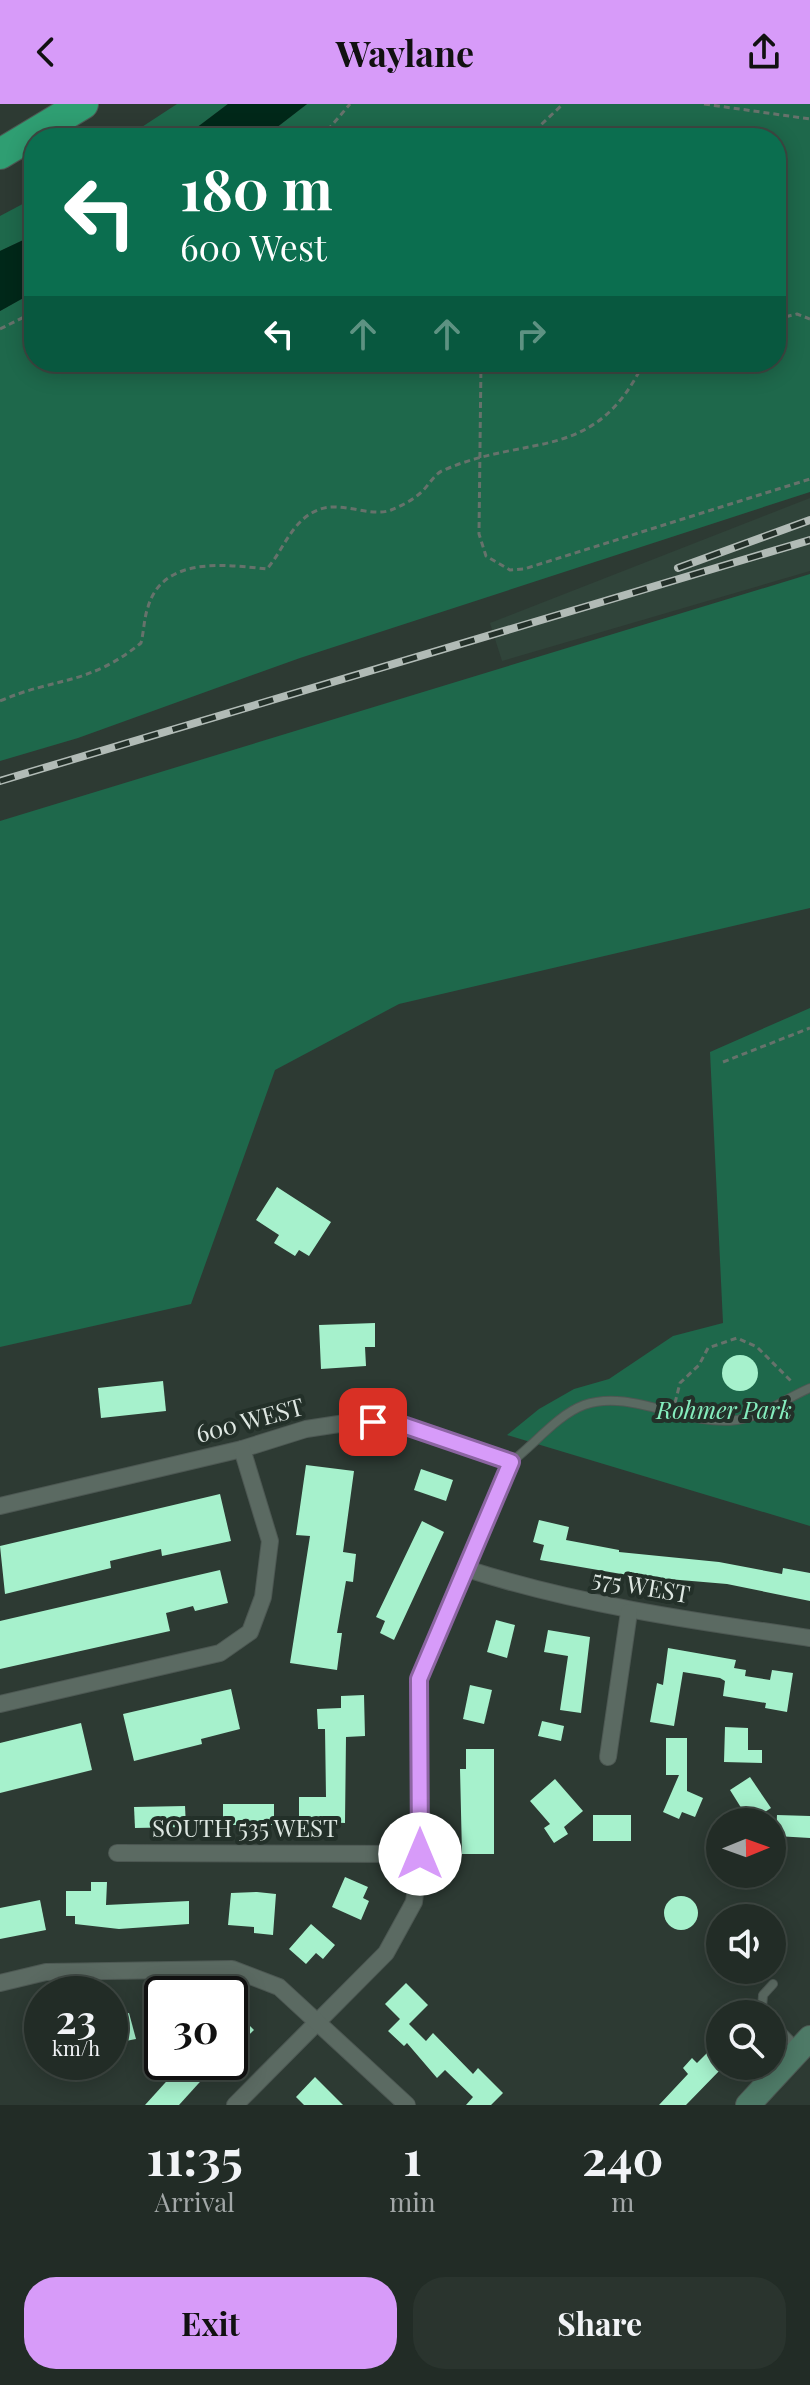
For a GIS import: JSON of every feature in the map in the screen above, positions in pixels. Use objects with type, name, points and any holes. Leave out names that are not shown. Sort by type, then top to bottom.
[{"type":"highway","points":[[43,128],[83,104]]},
{"type":"highway","points":[[0,154],[24,140]]},
{"type":"street","name":"600 WEST","points":[[0,1506],[242,1449],[306,1429],[352,1422],[394,1422],[511,1462]]},
{"type":"street","points":[[0,1704],[220,1653],[250,1632],[263,1597],[270,1541],[242,1449]]},
{"type":"street","points":[[235,2105],[386,1953],[414,1902],[420,1854],[419,1679],[511,1462]]},
{"type":"street","name":"575 WEST","points":[[467,1569],[534,1591],[629,1612],[810,1638]]},
{"type":"street","points":[[608,1757],[629,1612]]},
{"type":"street","name":"SOUTH 535 WEST","points":[[117,1853],[420,1854]]},
{"type":"street","points":[[0,1983],[46,1972],[232,1969],[279,1987],[319,2020],[407,2105]]},
{"type":"street","points":[[748,2105],[805,2044]]},
{"type":"lane","points":[[511,1462],[582,1406],[605,1400],[695,1420],[740,1420],[770,1409],[806,1390]]},
{"type":"lane","points":[[763,2000],[773,1984]]},
{"type":"lane","points":[[786,2031],[805,2044]]},
{"type":"path","points":[[330,128],[350,104]]},
{"type":"path","points":[[538,128],[563,104]]},
{"type":"path","points":[[704,104],[810,119]]},
{"type":"path","points":[[786,317],[797,314],[810,319]]},
{"type":"path","points":[[0,329],[24,317]]},
{"type":"path","points":[[481,372],[479,534],[486,556],[510,570],[810,479]]},
{"type":"path","points":[[0,701],[19,693],[76,681],[114,665],[141,643],[148,605],[162,585],[188,568],[204,563],[267,569],[281,552],[290,531],[319,509],[388,511],[418,495],[441,470],[511,450],[545,446],[604,418],[622,402],[638,372]]},
{"type":"path","points":[[723,1062],[810,1028]]},
{"type":"path","points":[[672,1415],[680,1383],[699,1365],[708,1348],[737,1338],[757,1347],[806,1390]]},
{"type":"shaded area","points":[[228,104],[307,104],[276,128],[196,128]]},
{"type":"shaded area","points":[[24,240],[24,298],[0,311],[0,251]]},
{"type":"shaded area","points":[[810,498],[810,571],[502,661],[490,623]]},
{"type":"green space","points":[[177,104],[228,104],[196,128],[140,128]]},
{"type":"green space","points":[[307,104],[810,104],[810,492],[300,658],[78,738],[0,761],[0,311],[24,298],[24,372],[786,372],[786,128],[276,128]]},
{"type":"green space","points":[[24,203],[24,240],[0,251],[0,216]]},
{"type":"green space","points":[[810,574],[810,908],[399,1004],[275,1070],[191,1304],[0,1347],[0,821]]},
{"type":"green space","name":"Rohmer Park","points":[[810,1008],[810,1526],[507,1435],[539,1409],[574,1389],[609,1379],[673,1336],[723,1323],[710,1052]]},
{"type":"building","points":[[277,1187],[331,1222],[309,1256],[299,1250],[295,1256],[274,1243],[279,1235],[256,1220]]},
{"type":"building","points":[[375,1323],[375,1347],[365,1347],[366,1366],[321,1369],[319,1325]]},
{"type":"building","points":[[740,1355],[752,1361],[758,1373],[752,1385],[740,1391],[728,1385],[722,1373],[728,1361]]},
{"type":"building","points":[[163,1381],[166,1411],[101,1418],[98,1388]]},
{"type":"building","points":[[306,1465],[354,1471],[343,1552],[356,1554],[353,1582],[346,1581],[337,1633],[342,1633],[337,1670],[290,1663],[310,1536],[296,1535]]},
{"type":"building","points":[[421,1469],[453,1480],[446,1501],[414,1490]]},
{"type":"building","points":[[220,1494],[231,1541],[162,1556],[161,1549],[110,1561],[111,1568],[5,1594],[0,1546]]},
{"type":"building","points":[[539,1520],[569,1527],[566,1540],[619,1552],[719,1562],[782,1574],[783,1568],[810,1573],[810,1601],[727,1584],[633,1576],[540,1560],[544,1545],[533,1542]]},
{"type":"building","points":[[422,1521],[444,1532],[394,1640],[380,1633],[385,1621],[376,1617]]},
{"type":"building","points":[[220,1570],[228,1603],[195,1611],[193,1606],[166,1613],[170,1631],[0,1669],[0,1621]]},
{"type":"building","points":[[496,1620],[515,1625],[507,1658],[487,1652]]},
{"type":"building","points":[[548,1630],[590,1637],[581,1713],[560,1710],[568,1656],[544,1652]]},
{"type":"building","points":[[668,1648],[736,1660],[734,1668],[746,1670],[745,1676],[770,1680],[772,1670],[793,1673],[787,1712],[765,1708],[766,1703],[723,1696],[725,1681],[720,1678],[683,1672],[674,1726],[650,1722],[657,1683],[663,1685]]},
{"type":"building","points":[[470,1685],[492,1690],[484,1724],[463,1719]]},
{"type":"building","points":[[231,1689],[240,1729],[201,1739],[202,1744],[134,1761],[123,1714]]},
{"type":"building","points":[[364,1695],[365,1736],[346,1737],[345,1823],[299,1821],[299,1797],[326,1797],[325,1729],[318,1729],[317,1709],[341,1708],[341,1696]]},
{"type":"building","points":[[542,1721],[564,1726],[561,1741],[538,1736]]},
{"type":"building","points":[[81,1723],[92,1770],[0,1793],[0,1743]]},
{"type":"building","points":[[725,1727],[748,1728],[748,1750],[762,1750],[762,1763],[724,1762]]},
{"type":"building","points":[[666,1738],[687,1738],[687,1791],[703,1798],[695,1817],[682,1812],[679,1819],[663,1812],[679,1775],[666,1775]]},
{"type":"building","points":[[466,1749],[494,1749],[494,1854],[462,1854],[460,1769],[466,1769]]},
{"type":"building","points":[[750,1777],[771,1808],[741,1808],[730,1790]]},
{"type":"building","points":[[555,1779],[583,1811],[564,1827],[568,1834],[554,1843],[544,1828],[550,1824],[530,1801]]},
{"type":"building","points":[[223,1804],[274,1804],[274,1825],[223,1825]]},
{"type":"building","points":[[185,1806],[186,1827],[135,1828],[134,1807]]},
{"type":"building","points":[[593,1815],[631,1815],[631,1841],[593,1841]]},
{"type":"building","points":[[786,1815],[810,1816],[810,1838],[786,1837]]},
{"type":"building","points":[[345,1877],[368,1887],[363,1898],[369,1901],[361,1920],[332,1907]]},
{"type":"building","points":[[91,1882],[107,1882],[106,1905],[189,1901],[189,1924],[119,1929],[75,1924],[75,1916],[66,1916],[66,1891],[91,1891]]},
{"type":"building","points":[[231,1893],[276,1894],[273,1935],[254,1933],[254,1927],[228,1925]]},
{"type":"building","points":[[681,1896],[693,1901],[698,1913],[693,1925],[681,1930],[669,1925],[664,1913],[669,1901]]},
{"type":"building","points":[[40,1900],[46,1930],[0,1939],[0,1908]]},
{"type":"building","points":[[311,1924],[335,1945],[323,1959],[316,1953],[306,1964],[289,1949]]},
{"type":"building","points":[[406,1983],[428,2005],[409,2024],[426,2041],[433,2033],[473,2074],[478,2068],[503,2093],[491,2105],[466,2105],[473,2097],[445,2070],[437,2078],[407,2043],[404,2046],[388,2031],[400,2019],[385,2004]]},
{"type":"building","points":[[128,2013],[136,2039],[128,2041]]},
{"type":"building","points":[[706,2054],[706,2080],[710,2080],[686,2105],[659,2105],[688,2074],[683,2068],[692,2058],[697,2063]]},
{"type":"building","points":[[315,2077],[343,2105],[304,2105],[296,2097]]},
{"type":"building","points":[[168,2080],[202,2080],[179,2105],[145,2105]]},
{"type":"railway","points":[[678,568],[810,520]]},
{"type":"railway","points":[[0,781],[810,540]]},
{"type":"route","points":[[373,1422],[394,1422],[511,1462],[419,1679],[420,1854]]}]
